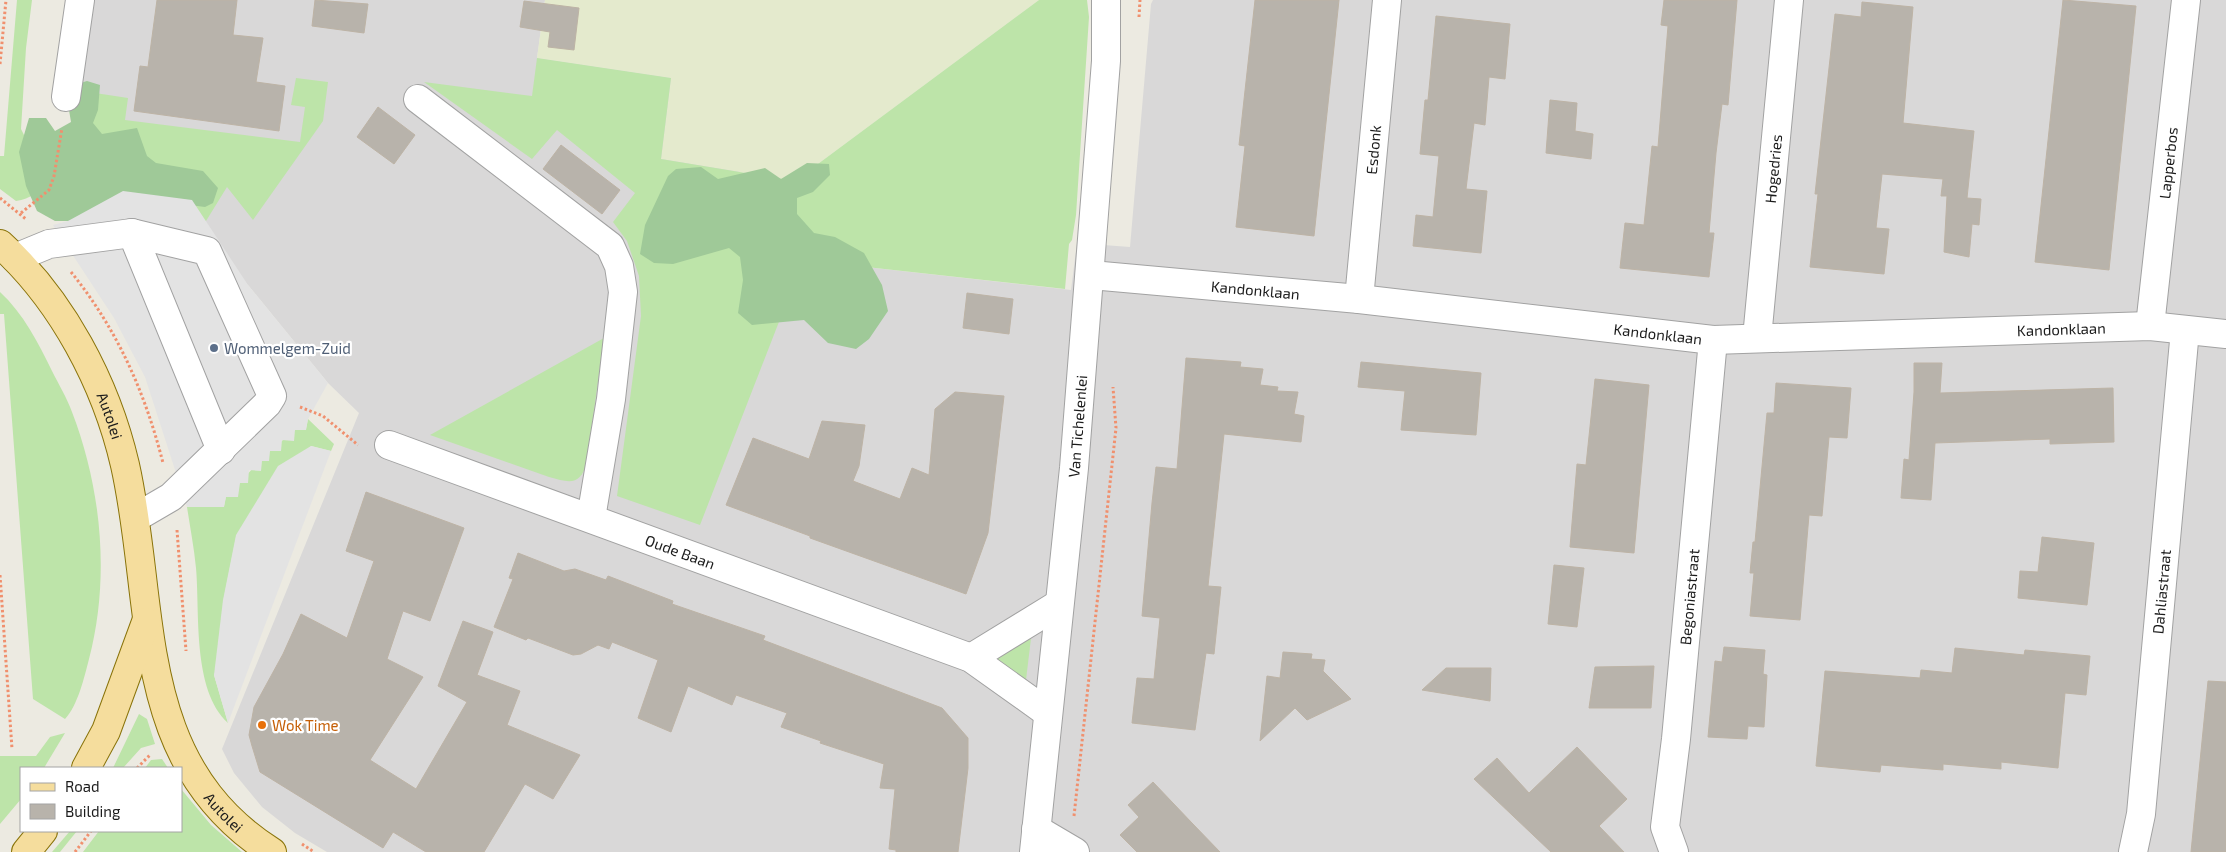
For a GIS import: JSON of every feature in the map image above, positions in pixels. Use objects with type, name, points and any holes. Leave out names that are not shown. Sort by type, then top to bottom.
[{"type":"main road","name":"Autolei","points":[[8,251],[44,288],[81,352],[107,406],[124,464],[135,518],[154,670],[164,709],[189,766],[236,827],[272,852]]},
{"type":"main road","name":"Autolei","points":[[87,767],[106,731],[147,619]]},
{"type":"main road","points":[[26,852],[42,832]]},
{"type":"street","points":[[66,97],[80,0]]},
{"type":"street","name":"Van Tichelenlei","points":[[1035,841],[1074,468],[1091,275],[1106,61],[1106,0]]},
{"type":"street","name":"Esdonk","points":[[1359,299],[1387,0]]},
{"type":"street","name":"Hogedries","points":[[1757,338],[1789,0]]},
{"type":"street","name":"Lapperbos","points":[[2150,326],[2186,0]]},
{"type":"street","points":[[418,99],[610,246],[619,266],[623,292],[620,324],[611,399],[591,518]]},
{"type":"street","points":[[132,233],[221,450]]},
{"type":"street","points":[[8,251],[132,233],[208,251],[272,396],[267,404],[221,450],[186,481],[171,498],[135,518]]},
{"type":"street","name":"Kandonklaan","points":[[1091,275],[1359,299],[1713,340],[2150,326],[2226,334]]},
{"type":"street","name":"Dahliastraat","points":[[2133,852],[2141,814],[2185,330]]},
{"type":"street","name":"Begoniastraat","points":[[1674,852],[1665,827],[1676,740],[1713,340]]},
{"type":"street","name":"Oude Baan","points":[[389,445],[971,658],[1048,713]]},
{"type":"street","points":[[971,658],[1059,604]]},
{"type":"street","points":[[1035,841],[1075,852]]},
{"type":"path","points":[[0,64],[6,0]]},
{"type":"path","points":[[0,198],[20,213],[49,190],[54,176],[66,97]]},
{"type":"path","points":[[1075,815],[1116,428],[1113,383]]},
{"type":"path","points":[[272,396],[323,416],[358,446],[389,445]]},
{"type":"path","points":[[0,576],[12,749]]},
{"type":"path","points":[[75,852],[90,832]]},
{"type":"shaded area","points":[[94,0],[545,0],[537,58],[671,78],[803,260],[1071,290],[1077,243],[1130,247],[1151,4],[1153,0],[2226,0],[2226,852],[327,852],[295,833],[262,807],[234,773],[222,749],[359,413],[328,383],[248,285],[71,164]]},
{"type":"shaded area","name":"Wommelgem-Zuid","points":[[123,191],[192,200],[248,285],[328,383],[308,419],[306,430],[295,430],[294,441],[282,440],[281,451],[270,451],[269,461],[262,461],[261,471],[249,470],[248,483],[240,483],[238,497],[226,497],[224,507],[187,507],[145,377],[114,318],[53,225],[68,221]]},
{"type":"shaded area","points":[[311,446],[331,451],[228,723],[214,675],[223,600],[236,535],[278,466]]},
{"type":"green space","points":[[17,0],[32,0],[26,48],[21,129],[46,179],[34,194],[26,199],[16,201],[0,189],[0,156],[4,156]]},
{"type":"green space","points":[[545,0],[1039,0],[795,181],[661,159],[671,78],[537,58]]},
{"type":"green space","points":[[1039,0],[1087,0],[1089,17],[1076,215],[1072,240],[1069,244],[1065,289],[803,260],[700,525],[617,496],[641,316],[639,276],[627,241],[613,222],[635,193],[557,130],[532,159],[424,82],[532,96],[537,58],[671,78],[661,159],[795,181]]},
{"type":"green space","points":[[296,78],[328,82],[323,121],[253,220],[227,187],[206,221],[153,218],[71,164],[82,91],[128,98],[125,120],[300,142],[305,107],[291,105]]},
{"type":"green space","points":[[87,81],[100,85],[98,110],[93,123],[102,134],[137,128],[147,156],[156,163],[203,171],[218,188],[213,203],[205,207],[182,204],[68,221],[55,221],[37,211],[26,186],[19,152],[29,118],[46,118],[55,131],[71,122],[68,104],[77,84]]},
{"type":"green space","points":[[807,163],[829,164],[830,175],[813,192],[797,198],[797,214],[814,233],[835,237],[864,253],[882,285],[888,311],[869,339],[856,349],[828,343],[804,320],[752,325],[738,313],[743,280],[740,257],[729,248],[673,264],[654,263],[640,254],[645,225],[668,176],[676,169],[701,167],[718,179],[765,168],[781,179]]},
{"type":"green space","points":[[0,292],[16,309],[30,329],[68,402],[82,442],[96,503],[101,566],[96,629],[80,691],[74,706],[65,719],[33,699],[4,314],[0,314]]},
{"type":"green space","points":[[604,338],[587,461],[585,469],[578,479],[563,481],[549,477],[430,435]]},
{"type":"green space","points":[[308,419],[334,444],[331,451],[311,446],[214,675],[228,723],[216,709],[208,691],[203,671],[198,628],[196,568],[187,507],[224,506],[226,496],[270,451],[295,430],[306,429]]},
{"type":"green space","points":[[1032,630],[1026,680],[993,661]]},
{"type":"green space","points":[[139,714],[147,719],[155,744],[141,748],[124,767],[113,767]]},
{"type":"green space","points":[[65,733],[45,767],[20,767],[20,800],[0,824],[0,756],[36,756],[50,737]]},
{"type":"green space","points":[[162,759],[167,767],[146,767],[151,760]]},
{"type":"green space","points":[[182,790],[211,825],[242,852],[83,852],[98,832],[182,832]]},
{"type":"green space","points":[[69,832],[76,832],[60,852],[52,852]]},
{"type":"building","points":[[157,0],[237,0],[233,35],[263,38],[256,82],[285,86],[279,131],[134,111],[140,66],[148,67]]},
{"type":"building","points":[[315,0],[368,4],[364,33],[312,26]]},
{"type":"building","points":[[1255,0],[1339,0],[1314,236],[1236,227],[1245,146],[1239,145]]},
{"type":"building","points":[[1664,0],[1737,0],[1728,105],[1722,104],[1716,153],[1709,233],[1714,233],[1709,277],[1620,268],[1625,223],[1644,225],[1652,146],[1658,147],[1668,26],[1661,25]]},
{"type":"building","points":[[2063,0],[2136,6],[2109,270],[2035,262]]},
{"type":"building","points":[[524,1],[579,8],[574,50],[548,47],[550,32],[520,27]]},
{"type":"building","points":[[1862,2],[1913,7],[1903,123],[1974,131],[1967,198],[1981,199],[1979,225],[1972,224],[1969,257],[1944,252],[1947,196],[1941,196],[1943,179],[1882,174],[1876,228],[1889,229],[1884,274],[1810,267],[1818,194],[1815,194],[1835,14],[1861,17]]},
{"type":"building","points":[[1436,16],[1510,24],[1505,79],[1489,77],[1485,125],[1474,123],[1466,189],[1487,191],[1481,253],[1413,246],[1416,215],[1433,217],[1439,156],[1420,154],[1425,100],[1428,100]]},
{"type":"building","points":[[1550,100],[1577,103],[1575,131],[1593,134],[1591,159],[1546,153]]},
{"type":"building","points":[[378,107],[415,135],[394,164],[357,137]]},
{"type":"building","points":[[561,145],[620,190],[602,214],[543,169]]},
{"type":"building","points":[[967,293],[1013,299],[1009,334],[963,328]]},
{"type":"building","points":[[1186,358],[1241,362],[1240,367],[1263,369],[1260,385],[1278,387],[1277,391],[1298,392],[1294,414],[1304,416],[1301,442],[1224,434],[1208,586],[1221,587],[1214,654],[1206,653],[1195,730],[1132,723],[1137,678],[1154,679],[1160,618],[1142,616],[1152,503],[1156,467],[1177,469]]},
{"type":"building","points":[[1361,362],[1481,373],[1476,435],[1401,430],[1405,391],[1358,387]]},
{"type":"building","points":[[1914,363],[1942,363],[1940,393],[2113,388],[2114,442],[2050,444],[2050,439],[1935,443],[1931,500],[1901,498],[1904,459],[1909,460]]},
{"type":"building","points":[[1595,379],[1649,385],[1634,553],[1570,547],[1577,464],[1586,465]]},
{"type":"building","points":[[1776,383],[1851,388],[1847,438],[1829,437],[1822,516],[1809,515],[1800,620],[1750,616],[1754,573],[1750,573],[1753,542],[1755,542],[1767,413],[1774,413]]},
{"type":"building","points":[[955,392],[1004,396],[988,533],[966,594],[810,538],[810,536],[726,505],[753,438],[809,459],[822,421],[865,425],[859,466],[853,481],[900,499],[912,468],[929,475],[935,409]]},
{"type":"building","points":[[366,492],[464,528],[430,621],[403,611],[387,659],[423,677],[370,760],[416,789],[467,702],[438,686],[463,621],[493,632],[477,675],[520,691],[507,725],[580,755],[553,799],[525,784],[484,852],[426,852],[393,832],[383,848],[260,772],[249,735],[254,707],[283,654],[301,614],[347,638],[374,561],[346,551]]},
{"type":"building","points":[[2042,537],[2094,543],[2087,605],[2018,598],[2020,571],[2038,572]]},
{"type":"building","points":[[518,553],[564,571],[575,569],[606,580],[608,576],[673,601],[672,604],[765,636],[763,640],[942,708],[968,738],[968,768],[958,852],[896,852],[896,850],[889,849],[895,789],[880,788],[884,764],[820,743],[821,741],[781,727],[787,713],[736,695],[732,705],[688,686],[671,732],[638,718],[658,660],[612,642],[609,649],[598,645],[581,654],[573,655],[528,638],[526,640],[494,627],[513,579],[509,578]]},
{"type":"building","points":[[1554,565],[1584,568],[1577,627],[1548,624]]},
{"type":"building","points":[[1724,647],[1765,650],[1763,674],[1767,675],[1764,727],[1748,726],[1747,739],[1708,737],[1715,661],[1722,662]]},
{"type":"building","points":[[1955,648],[2024,655],[2025,650],[2090,656],[2086,695],[2065,693],[2058,768],[2001,762],[2001,769],[1943,764],[1943,770],[1881,765],[1880,772],[1816,766],[1825,671],[1920,678],[1921,670],[1952,673]]},
{"type":"building","points":[[1283,652],[1312,654],[1311,659],[1325,660],[1323,671],[1351,699],[1307,720],[1295,708],[1260,741],[1267,676],[1280,678]]},
{"type":"building","points":[[1654,666],[1651,708],[1589,708],[1595,667]]},
{"type":"building","points":[[1446,668],[1491,668],[1490,701],[1422,690]]},
{"type":"building","points":[[2208,681],[2226,682],[2226,852],[2191,852]]},
{"type":"building","points":[[1577,747],[1627,799],[1599,826],[1624,852],[1551,852],[1474,779],[1497,758],[1529,793]]},
{"type":"building","points":[[1153,782],[1220,852],[1137,852],[1120,835],[1139,817],[1128,805]]},
{"type":"place","name":"Wommelgem-Zuid","points":[[214,348]]},
{"type":"place","name":"Wok Time","points":[[262,725]]}]
